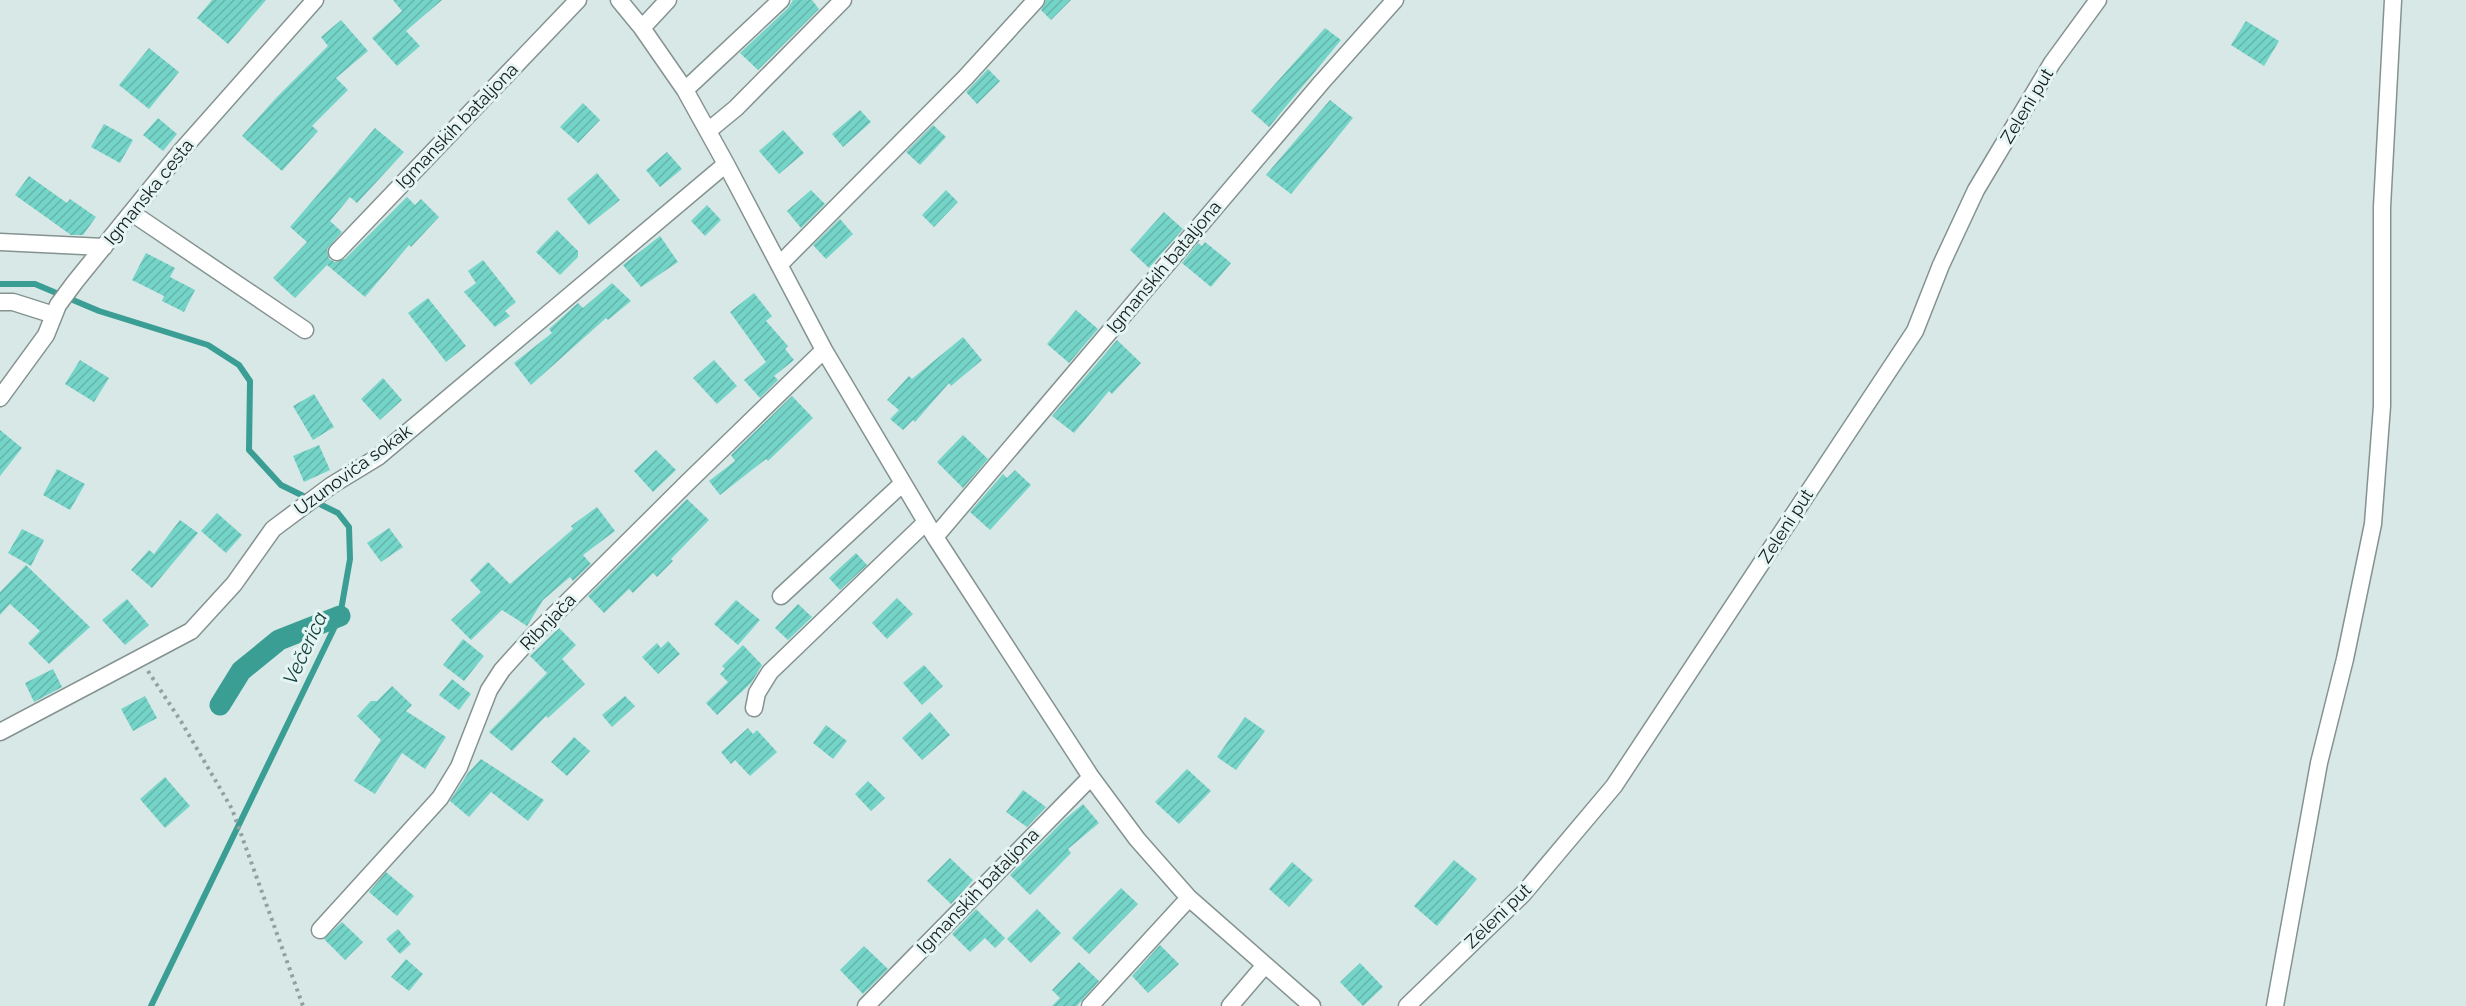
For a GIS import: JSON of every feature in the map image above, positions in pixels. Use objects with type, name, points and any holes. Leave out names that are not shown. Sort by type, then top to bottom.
[{"type":"street","name":"Igmanska cesta","points":[[0,398],[46,335],[56,310],[75,282],[182,150],[315,0]]},
{"type":"street","name":"Igmanskih bataljona","points":[[337,252],[578,0]]},
{"type":"street","points":[[619,0],[642,28],[685,90],[824,351],[930,529],[1090,777],[1137,838],[1189,898],[1312,1006]]},
{"type":"street","points":[[642,28],[668,0]]},
{"type":"street","points":[[685,90],[780,0]]},
{"type":"street","points":[[708,131],[736,108],[843,0]]},
{"type":"street","points":[[779,265],[965,78],[1036,0]]},
{"type":"street","name":"Igmanskih bataljona","points":[[754,708],[757,693],[770,672],[930,529],[1395,0]]},
{"type":"street","name":"Zeleni put","points":[[1407,1006],[1523,894],[1614,786],[1915,331],[1941,265],[1976,190],[2052,63],[2098,0]]},
{"type":"street","points":[[2275,1006],[2319,763],[2345,659],[2373,524],[2382,406],[2382,207],[2393,0]]},
{"type":"street","name":"Uzunovića sokak","points":[[0,732],[191,632],[234,584],[273,529],[332,485],[378,457],[726,164]]},
{"type":"street","points":[[132,213],[305,330]]},
{"type":"street","points":[[0,242],[104,247]]},
{"type":"street","points":[[0,302],[13,302],[56,310]]},
{"type":"street","name":"Ribnjača","points":[[320,930],[440,798],[459,767],[489,690],[509,663],[538,630],[824,351]]},
{"type":"street","points":[[782,596],[903,483]]},
{"type":"street","name":"Igmanskih bataljona","points":[[866,1006],[1090,777]]},
{"type":"street","points":[[1090,1006],[1189,898]]},
{"type":"street","points":[[1230,1006],[1265,965]]},
{"type":"path","points":[[139,661],[144,665],[182,723],[232,812],[303,1006]]},
{"type":"building","points":[[212,0],[266,0],[228,44],[197,18]]},
{"type":"building","points":[[393,0],[442,0],[406,31],[420,46],[397,66],[372,38],[402,11]]},
{"type":"building","points":[[793,0],[812,0],[819,9],[758,70],[740,53],[788,8]]},
{"type":"building","points":[[1046,0],[1071,0],[1051,20],[1041,10]]},
{"type":"building","points":[[341,20],[368,51],[336,78],[348,90],[312,126],[318,131],[282,171],[242,136],[328,46],[321,37]]},
{"type":"building","points":[[2246,21],[2279,41],[2264,66],[2231,45]]},
{"type":"building","points":[[1325,28],[1341,40],[1269,127],[1251,111]]},
{"type":"building","points":[[149,48],[179,72],[149,109],[119,85]]},
{"type":"building","points":[[988,69],[1000,81],[977,104],[966,92]]},
{"type":"building","points":[[1330,100],[1353,118],[1291,194],[1266,175]]},
{"type":"building","points":[[583,103],[600,120],[578,143],[560,127]]},
{"type":"building","points":[[860,110],[871,122],[843,147],[832,134]]},
{"type":"building","points":[[158,118],[177,134],[163,151],[143,135]]},
{"type":"building","points":[[104,124],[133,140],[120,163],[91,147]]},
{"type":"building","points":[[933,125],[946,137],[920,165],[906,152]]},
{"type":"building","points":[[375,128],[404,152],[357,203],[350,197],[330,221],[342,232],[327,249],[329,259],[335,262],[345,259],[407,197],[415,205],[421,199],[439,217],[411,247],[409,245],[365,297],[327,265],[295,298],[273,278],[307,242],[290,227]]},
{"type":"building","points":[[783,130],[804,153],[779,174],[759,151]]},
{"type":"building","points":[[667,152],[682,169],[660,187],[646,170]]},
{"type":"building","points":[[597,173],[620,200],[589,225],[567,199]]},
{"type":"building","points":[[29,176],[67,203],[70,199],[96,217],[83,235],[71,235],[15,195]]},
{"type":"building","points":[[811,190],[825,204],[801,228],[787,211]]},
{"type":"building","points":[[946,190],[958,202],[934,227],[922,215]]},
{"type":"building","points":[[707,205],[721,220],[705,236],[691,221]]},
{"type":"building","points":[[1164,212],[1183,229],[1149,268],[1130,250]]},
{"type":"building","points":[[840,219],[853,234],[826,259],[813,245]]},
{"type":"building","points":[[557,230],[578,251],[578,257],[560,275],[536,252]]},
{"type":"building","points":[[660,236],[678,262],[641,287],[623,265]]},
{"type":"building","points":[[1205,242],[1231,263],[1211,287],[1182,263],[1198,243],[1202,246]]},
{"type":"building","points":[[146,253],[175,268],[170,277],[195,290],[184,312],[162,301],[164,296],[132,280]]},
{"type":"building","points":[[483,260],[516,302],[505,311],[510,316],[495,327],[464,292],[476,283],[468,271]]},
{"type":"building","points":[[612,283],[631,301],[608,320],[606,318],[531,385],[514,363],[552,333],[549,329],[578,303],[583,308]]},
{"type":"building","points":[[754,293],[772,316],[766,321],[788,346],[785,349],[794,360],[774,376],[778,380],[760,398],[744,380],[766,362],[730,312]]},
{"type":"building","points":[[428,298],[466,346],[446,362],[408,313]]},
{"type":"building","points":[[1076,310],[1098,329],[1069,363],[1047,344]]},
{"type":"building","points":[[963,337],[982,360],[951,386],[949,383],[915,422],[913,420],[903,430],[890,419],[899,410],[887,400],[909,376],[912,379]]},
{"type":"building","points":[[1117,340],[1141,363],[1112,394],[1109,391],[1074,433],[1052,416]]},
{"type":"building","points":[[80,360],[109,378],[94,402],[65,384]]},
{"type":"building","points":[[714,360],[737,386],[717,404],[693,378]]},
{"type":"building","points":[[383,378],[402,400],[380,420],[361,399]]},
{"type":"building","points":[[314,394],[334,427],[313,440],[293,406]]},
{"type":"building","points":[[792,396],[813,418],[768,461],[766,459],[720,495],[709,481],[735,461],[731,455]]},
{"type":"building","points":[[0,430],[22,448],[0,476]]},
{"type":"building","points":[[963,435],[988,459],[963,488],[937,462]]},
{"type":"building","points":[[319,445],[330,470],[304,482],[293,456]]},
{"type":"building","points":[[656,450],[676,470],[653,492],[634,471]]},
{"type":"building","points":[[57,469],[85,484],[70,510],[43,495]]},
{"type":"building","points":[[1015,470],[1031,485],[990,530],[970,512],[1003,474],[1007,478]]},
{"type":"building","points":[[687,499],[709,520],[657,577],[653,573],[633,593],[629,589],[604,613],[588,596]]},
{"type":"building","points":[[597,507],[615,531],[583,555],[591,564],[573,581],[570,577],[543,600],[527,626],[502,610],[471,640],[451,620],[481,592],[470,580],[488,562],[510,584],[573,529],[571,526]]},
{"type":"building","points":[[217,513],[242,535],[226,553],[201,531]]},
{"type":"building","points":[[180,520],[198,533],[152,588],[131,570],[149,550],[154,554]]},
{"type":"building","points":[[389,528],[403,547],[381,562],[367,543]]},
{"type":"building","points":[[22,529],[44,540],[31,566],[8,553]]},
{"type":"building","points":[[856,553],[867,565],[840,590],[829,578]]},
{"type":"building","points":[[26,565],[90,627],[49,664],[28,643],[40,631],[10,604],[0,615],[0,592]]},
{"type":"building","points":[[897,598],[913,614],[887,639],[872,623]]},
{"type":"building","points":[[127,599],[149,625],[125,645],[102,620]]},
{"type":"building","points":[[736,600],[760,620],[738,645],[714,624]]},
{"type":"building","points":[[798,604],[812,617],[788,640],[775,628]]},
{"type":"building","points":[[559,628],[576,645],[562,659],[585,684],[548,718],[546,716],[512,751],[489,732],[547,673],[530,656]]},
{"type":"building","points":[[463,639],[484,656],[464,681],[443,665]]},
{"type":"building","points":[[668,641],[680,654],[658,674],[642,657],[657,643],[661,648]]},
{"type":"building","points":[[743,645],[762,665],[751,683],[717,715],[706,703],[728,682],[720,674],[725,669],[722,666]]},
{"type":"building","points":[[924,665],[943,686],[922,705],[903,683]]},
{"type":"building","points":[[53,669],[62,687],[34,702],[25,683]]},
{"type":"building","points":[[452,679],[471,694],[459,710],[439,695]]},
{"type":"building","points":[[392,686],[412,705],[406,711],[446,737],[425,769],[402,753],[375,794],[354,781],[381,740],[357,716],[371,701],[377,701]]},
{"type":"building","points":[[145,696],[157,718],[133,731],[121,709]]},
{"type":"building","points":[[625,696],[635,706],[612,727],[602,715]]},
{"type":"building","points":[[930,712],[950,735],[922,760],[902,738]]},
{"type":"building","points":[[1245,717],[1265,731],[1236,770],[1217,757]]},
{"type":"building","points":[[826,725],[847,741],[833,759],[813,743]]},
{"type":"building","points":[[748,728],[753,734],[757,730],[777,752],[750,776],[735,760],[731,764],[721,752]]},
{"type":"building","points":[[574,737],[590,751],[567,776],[551,762]]},
{"type":"building","points":[[481,759],[544,800],[528,821],[491,792],[469,817],[450,801],[468,773]]},
{"type":"building","points":[[1187,769],[1211,791],[1179,824],[1155,802]]},
{"type":"building","points":[[165,777],[190,806],[165,828],[140,799]]},
{"type":"building","points":[[868,781],[885,798],[871,811],[855,794]]},
{"type":"building","points":[[1023,790],[1046,807],[1027,827],[1006,812]]},
{"type":"building","points":[[1083,804],[1099,823],[1068,849],[1071,853],[1030,895],[1010,875]]},
{"type":"building","points":[[950,858],[973,880],[951,904],[927,881]]},
{"type":"building","points":[[1454,860],[1477,879],[1437,926],[1414,906]]},
{"type":"building","points":[[1292,862],[1313,880],[1289,907],[1269,889]]},
{"type":"building","points":[[386,872],[414,896],[397,916],[369,892]]},
{"type":"building","points":[[1121,888],[1138,904],[1089,954],[1072,938]]},
{"type":"building","points":[[976,909],[1005,938],[995,948],[985,938],[970,952],[952,934]]},
{"type":"building","points":[[1037,909],[1061,933],[1031,963],[1007,939]]},
{"type":"building","points":[[342,922],[363,942],[345,960],[324,939]]},
{"type":"building","points":[[398,929],[411,944],[400,954],[386,939]]},
{"type":"building","points":[[1160,945],[1179,964],[1148,993],[1132,976]]},
{"type":"building","points":[[864,946],[888,969],[863,994],[840,970]]},
{"type":"building","points":[[406,959],[423,974],[409,991],[391,977]]},
{"type":"building","points":[[1079,962],[1099,981],[1077,1006],[1052,1006],[1060,998],[1052,990]]},
{"type":"building","points":[[1360,963],[1383,987],[1363,1006],[1340,982]]},
{"type":"waterway","name":"Večerica","points":[[0,284],[35,284],[99,311],[208,345],[239,365],[250,381],[249,450],[281,485],[338,513],[349,527],[350,559],[340,616],[151,1006]]},
{"type":"waterway","points":[[220,705],[241,671],[279,640],[340,616]]}]
